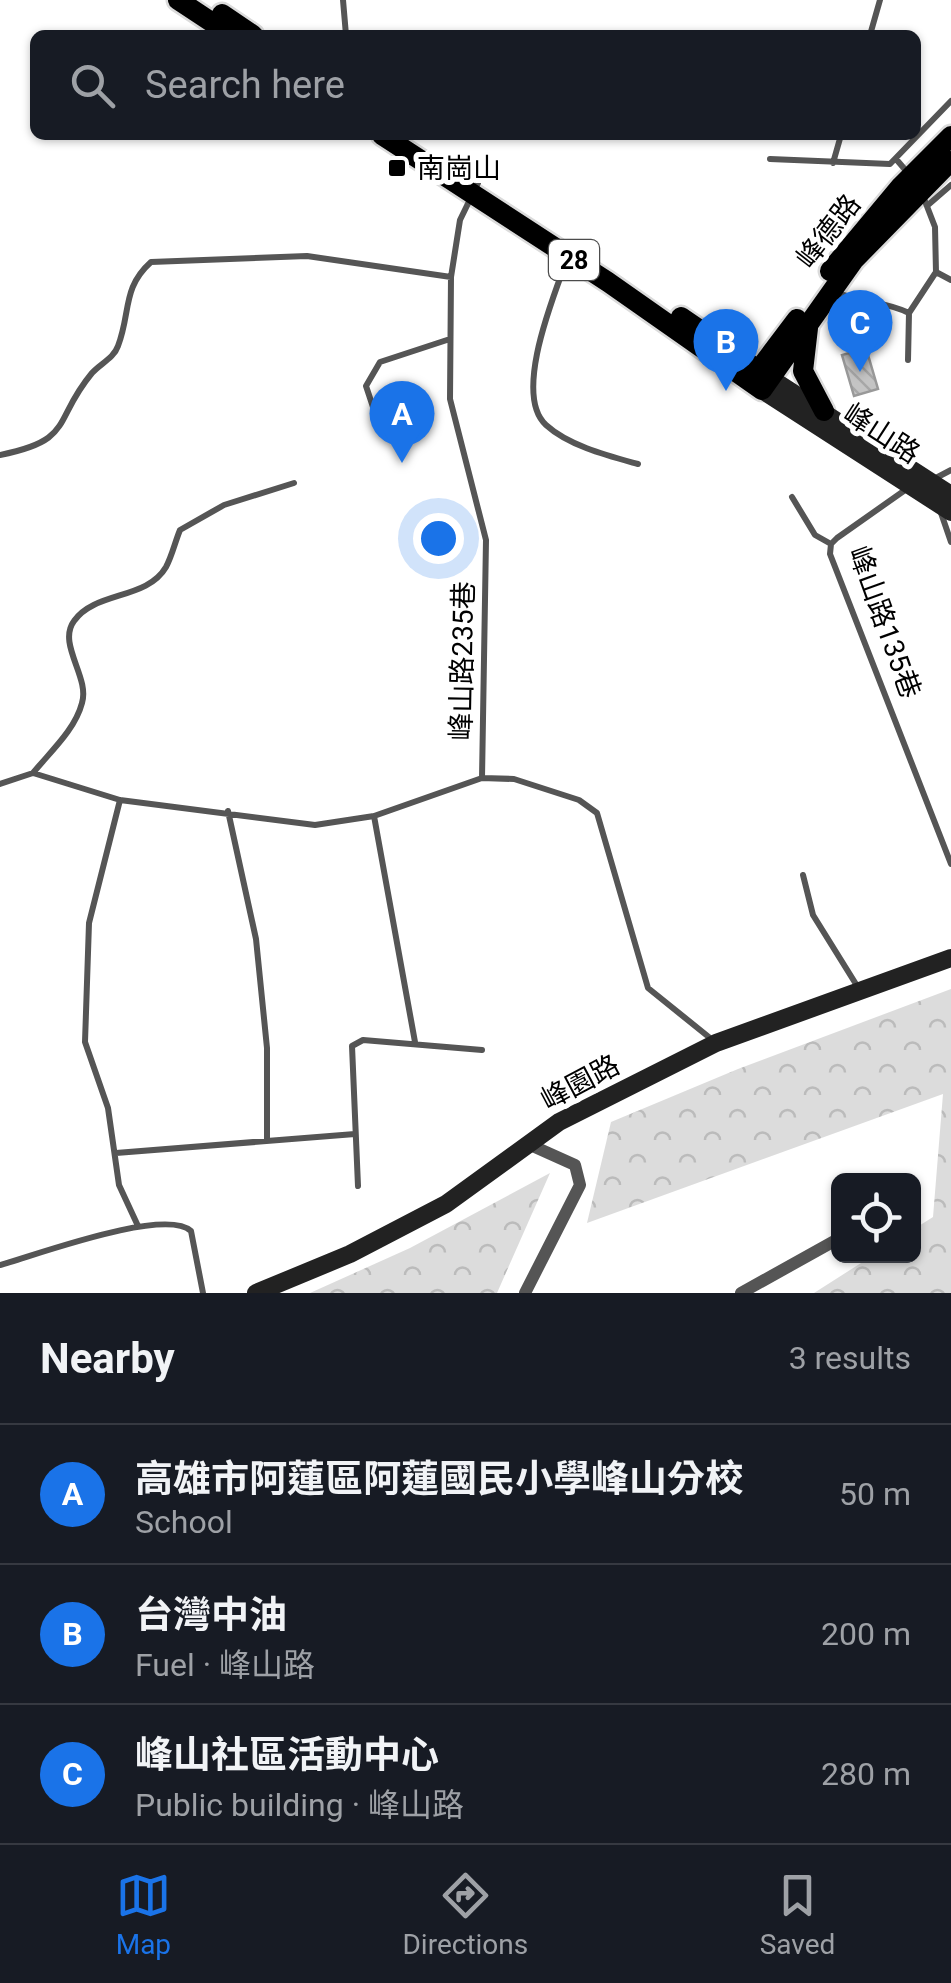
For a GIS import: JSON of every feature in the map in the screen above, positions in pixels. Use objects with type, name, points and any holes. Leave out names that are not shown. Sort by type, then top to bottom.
[{"type":"main road","points":[[178,0],[223,30]]},
{"type":"main road","points":[[200,0],[246,30]]},
{"type":"main road","name":"峰德路","points":[[760,380],[802,323],[919,191],[951,136]]},
{"type":"main road","name":"峰山路","points":[[391,140],[723,345],[760,380]]},
{"type":"main road","name":"峰山路","points":[[411,140],[569,256],[760,380]]},
{"type":"main road","name":"峰德路","points":[[802,323],[844,251],[951,161]]},
{"type":"main road","points":[[723,345],[749,350],[802,323],[803,371],[824,412]]},
{"type":"street","name":"峰山路","points":[[760,380],[824,412],[943,496]]},
{"type":"street","name":"峰山路","points":[[760,380],[912,485],[943,496]]},
{"type":"street","name":"峰園路","points":[[256,1293],[350,1254],[446,1204],[526,1143],[716,1043],[951,958]]},
{"type":"street","points":[[525,1293],[580,1185],[575,1165],[526,1143]]},
{"type":"street","points":[[741,1293],[831,1243]]},
{"type":"lane","points":[[343,0],[346,30]]},
{"type":"lane","points":[[871,30],[880,0]]},
{"type":"lane","points":[[921,133],[951,101]]},
{"type":"lane","points":[[832,163],[839,140]]},
{"type":"lane","points":[[770,159],[879,165],[896,159],[914,140]]},
{"type":"lane","points":[[896,159],[919,191],[935,227],[936,272],[909,312],[908,360]]},
{"type":"lane","points":[[919,191],[951,184]]},
{"type":"lane","name":"峰山路235巷","points":[[33,773],[120,800],[306,824],[374,816],[482,778],[486,540],[450,399],[452,277],[460,220],[475,189]]},
{"type":"lane","points":[[0,456],[39,446],[62,426],[93,372],[118,347],[130,287],[151,262],[306,256],[452,277]]},
{"type":"lane","points":[[569,256],[544,321],[532,400],[545,424],[598,453],[638,464]]},
{"type":"lane","points":[[936,272],[951,280]]},
{"type":"lane","points":[[832,290],[864,304],[887,304],[909,312]]},
{"type":"lane","points":[[373,406],[366,386],[380,362],[450,339]]},
{"type":"lane","points":[[951,470],[943,496],[951,542]]},
{"type":"lane","points":[[0,784],[33,773],[71,727],[82,705],[84,693],[68,636],[70,625],[80,613],[148,585],[165,569],[180,530],[224,506],[294,483]]},
{"type":"lane","name":"峰山路135巷","points":[[912,485],[831,544],[830,554],[951,864]]},
{"type":"lane","points":[[792,497],[815,535],[831,544]]},
{"type":"lane","points":[[482,778],[514,778],[592,806],[648,988],[716,1043]]},
{"type":"lane","points":[[120,800],[90,923],[85,1042],[108,1108],[119,1186],[138,1226]]},
{"type":"lane","points":[[228,811],[256,939],[267,1048],[268,1141]]},
{"type":"lane","points":[[374,816],[415,1042]]},
{"type":"lane","points":[[803,875],[813,915],[860,991]]},
{"type":"lane","points":[[358,1186],[352,1046],[363,1040],[482,1050]]},
{"type":"lane","points":[[116,1153],[355,1134]]},
{"type":"lane","points":[[0,1265],[138,1226],[177,1222],[191,1232],[203,1293]]},
{"type":"green space","points":[[951,989],[951,1293],[814,1293],[861,1263],[921,1263],[921,1225],[933,1217],[943,1094],[587,1223],[611,1122],[738,1069]]},
{"type":"green space","points":[[550,1173],[497,1293],[310,1293],[410,1248]]},
{"type":"building","points":[[866,348],[878,389],[854,396],[842,355]]},
{"type":"place","name":"南崗山","points":[[397,168]]},
{"type":"place","name":"峰山社區活動中心","points":[[860,372]]},
{"type":"place","name":"台灣中油","points":[[726,391]]},
{"type":"place","name":"高雄市阿蓮區阿蓮國民小學峰山分校","points":[[402,463]]}]
